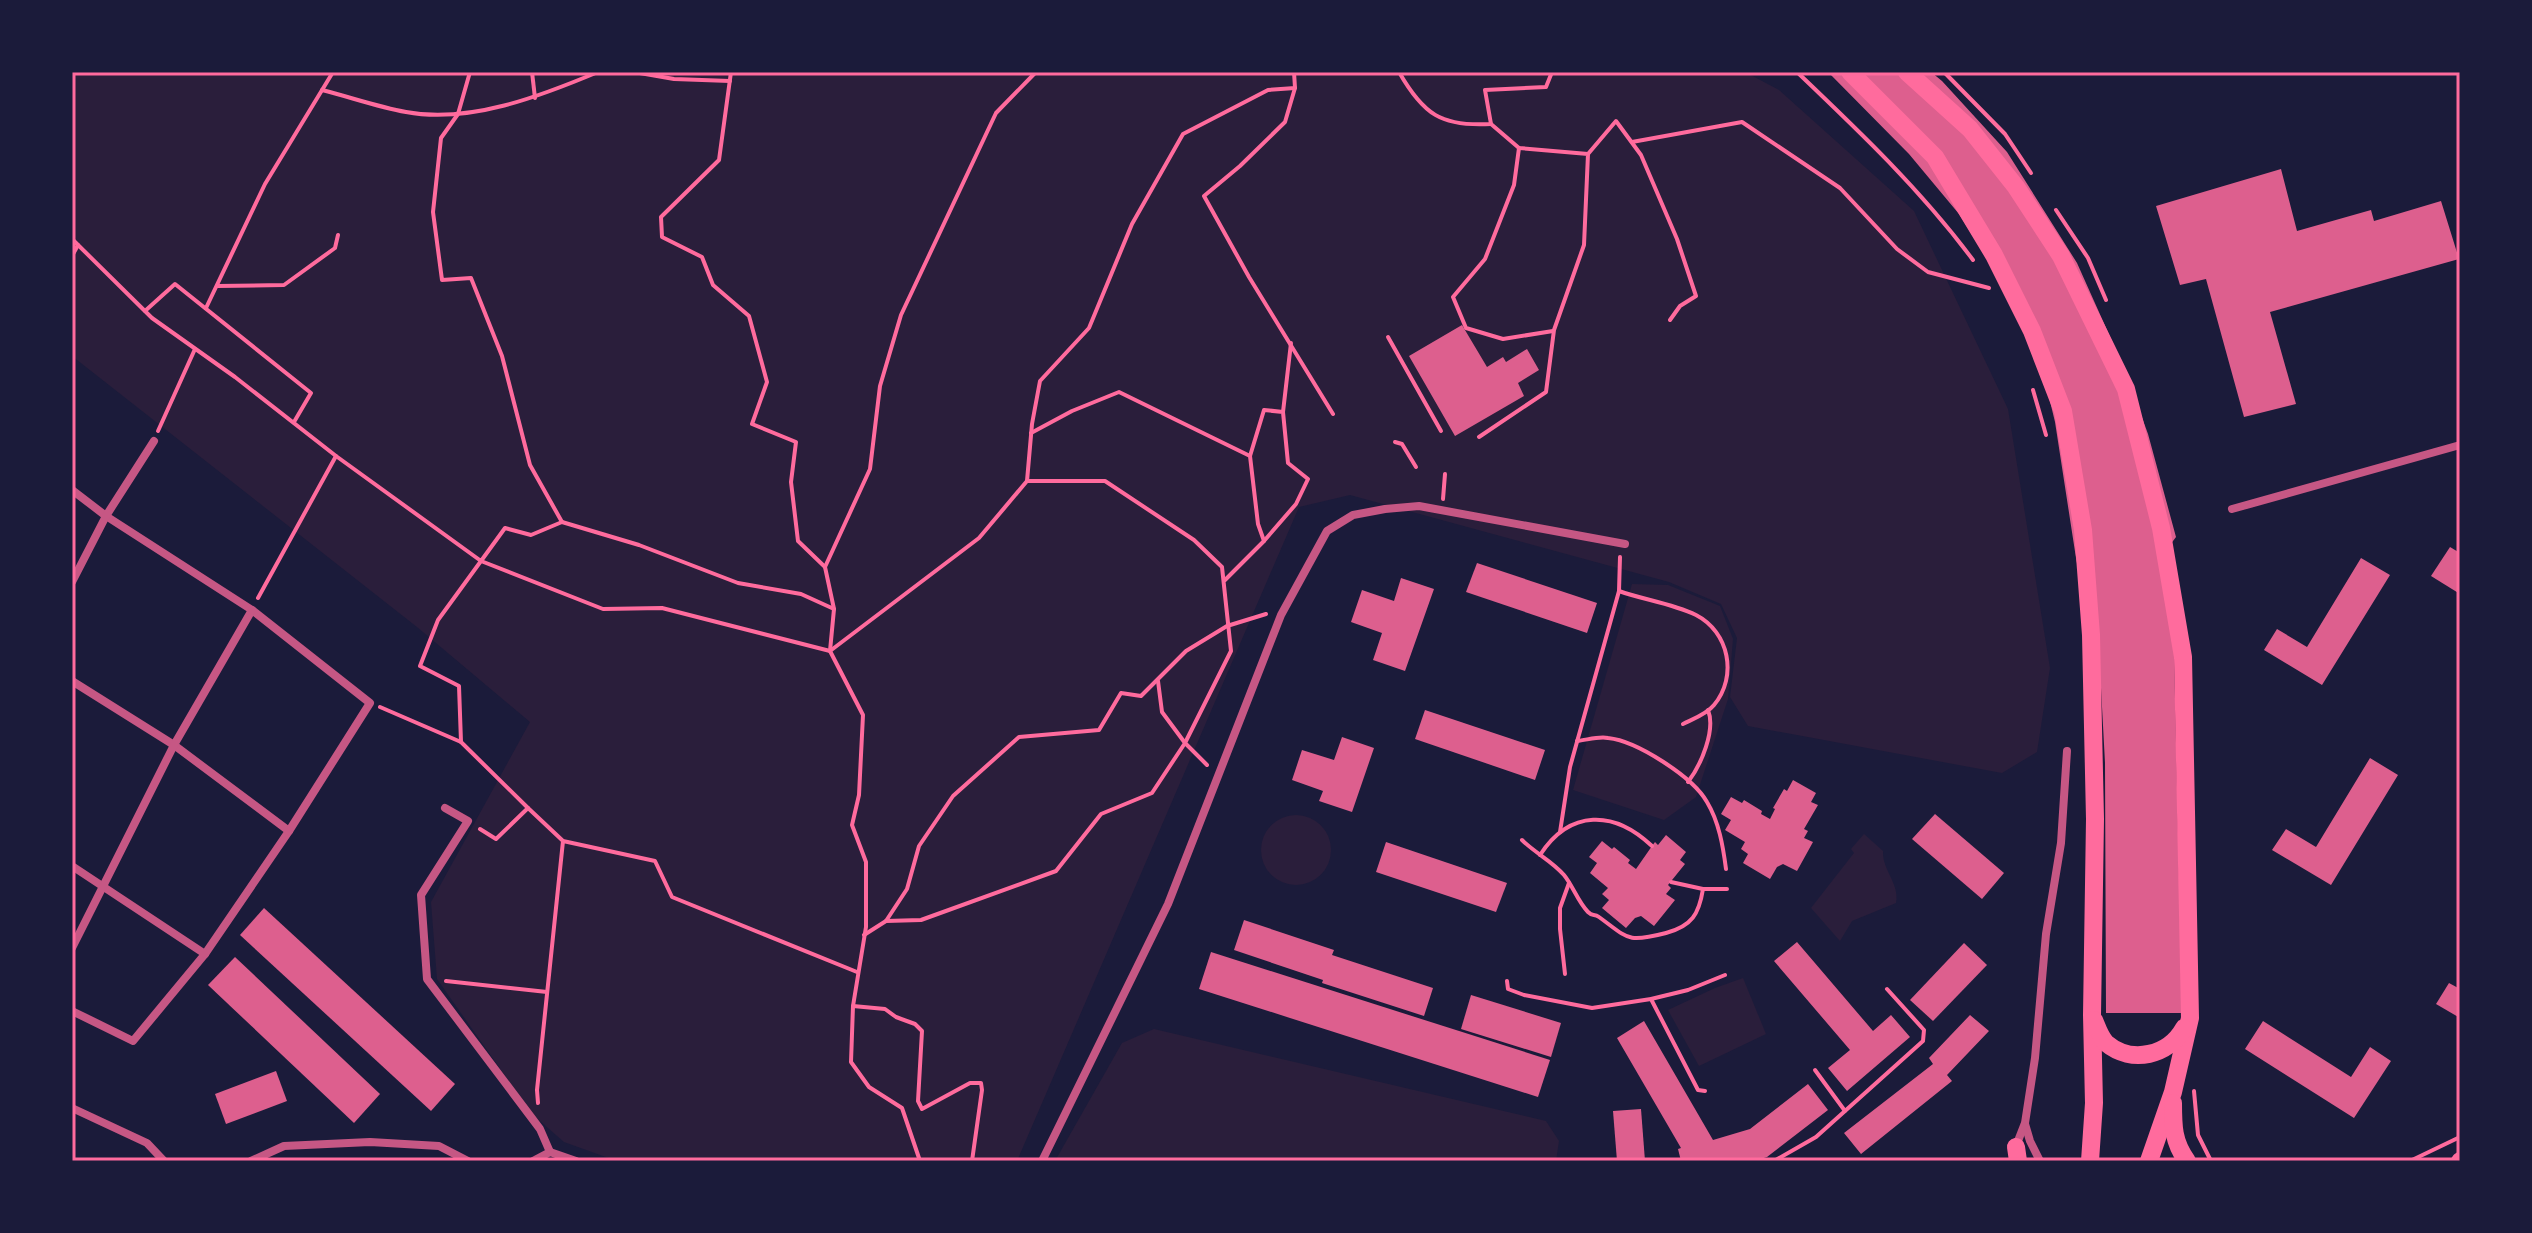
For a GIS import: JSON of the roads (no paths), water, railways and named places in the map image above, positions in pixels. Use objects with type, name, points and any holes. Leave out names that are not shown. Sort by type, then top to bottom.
[{"type":"main road","points":[[1850,72],[1935,157],[1994,255],[2032,331],[2063,411],[2083,530],[2091,635],[2095,819],[2094,1103],[2090,1161]]},
{"type":"main road","points":[[1907,72],[1970,129],[2016,187],[2061,256],[2126,389],[2161,528],[2183,657],[2190,1018],[2173,1092],[2149,1161]]},
{"type":"main road","points":[[2092,1015],[2107,1043],[2123,1052],[2143,1056],[2163,1050],[2177,1041],[2190,1018]]},
{"type":"main road","points":[[2173,1092],[2173,1132],[2177,1148],[2187,1161]]},
{"type":"street","points":[[72,582],[106,516],[154,441]]},
{"type":"street","points":[[2232,509],[2460,445]]},
{"type":"street","points":[[72,490],[106,516],[252,610],[370,703],[289,831],[205,954],[133,1041],[72,1011]]},
{"type":"street","points":[[1042,1161],[1168,904],[1286,607],[1327,531],[1353,515],[1419,506],[1620,544]]},
{"type":"street","points":[[72,948],[174,745],[252,610]]},
{"type":"street","points":[[72,681],[174,745],[289,831]]},
{"type":"street","points":[[2014,1156],[2025,1123],[2035,1058],[2046,934],[2061,843],[2067,751]]},
{"type":"street","points":[[445,808],[468,821],[421,895],[427,979],[540,1129],[550,1152]]},
{"type":"street","points":[[72,866],[205,954]]},
{"type":"street","points":[[72,1108],[147,1143],[164,1161]]},
{"type":"street","points":[[2025,1123],[2040,1161]]},
{"type":"street","points":[[251,1161],[284,1146],[370,1142],[439,1146],[468,1161]]},
{"type":"street","points":[[533,1161],[550,1152],[576,1161]]}]
